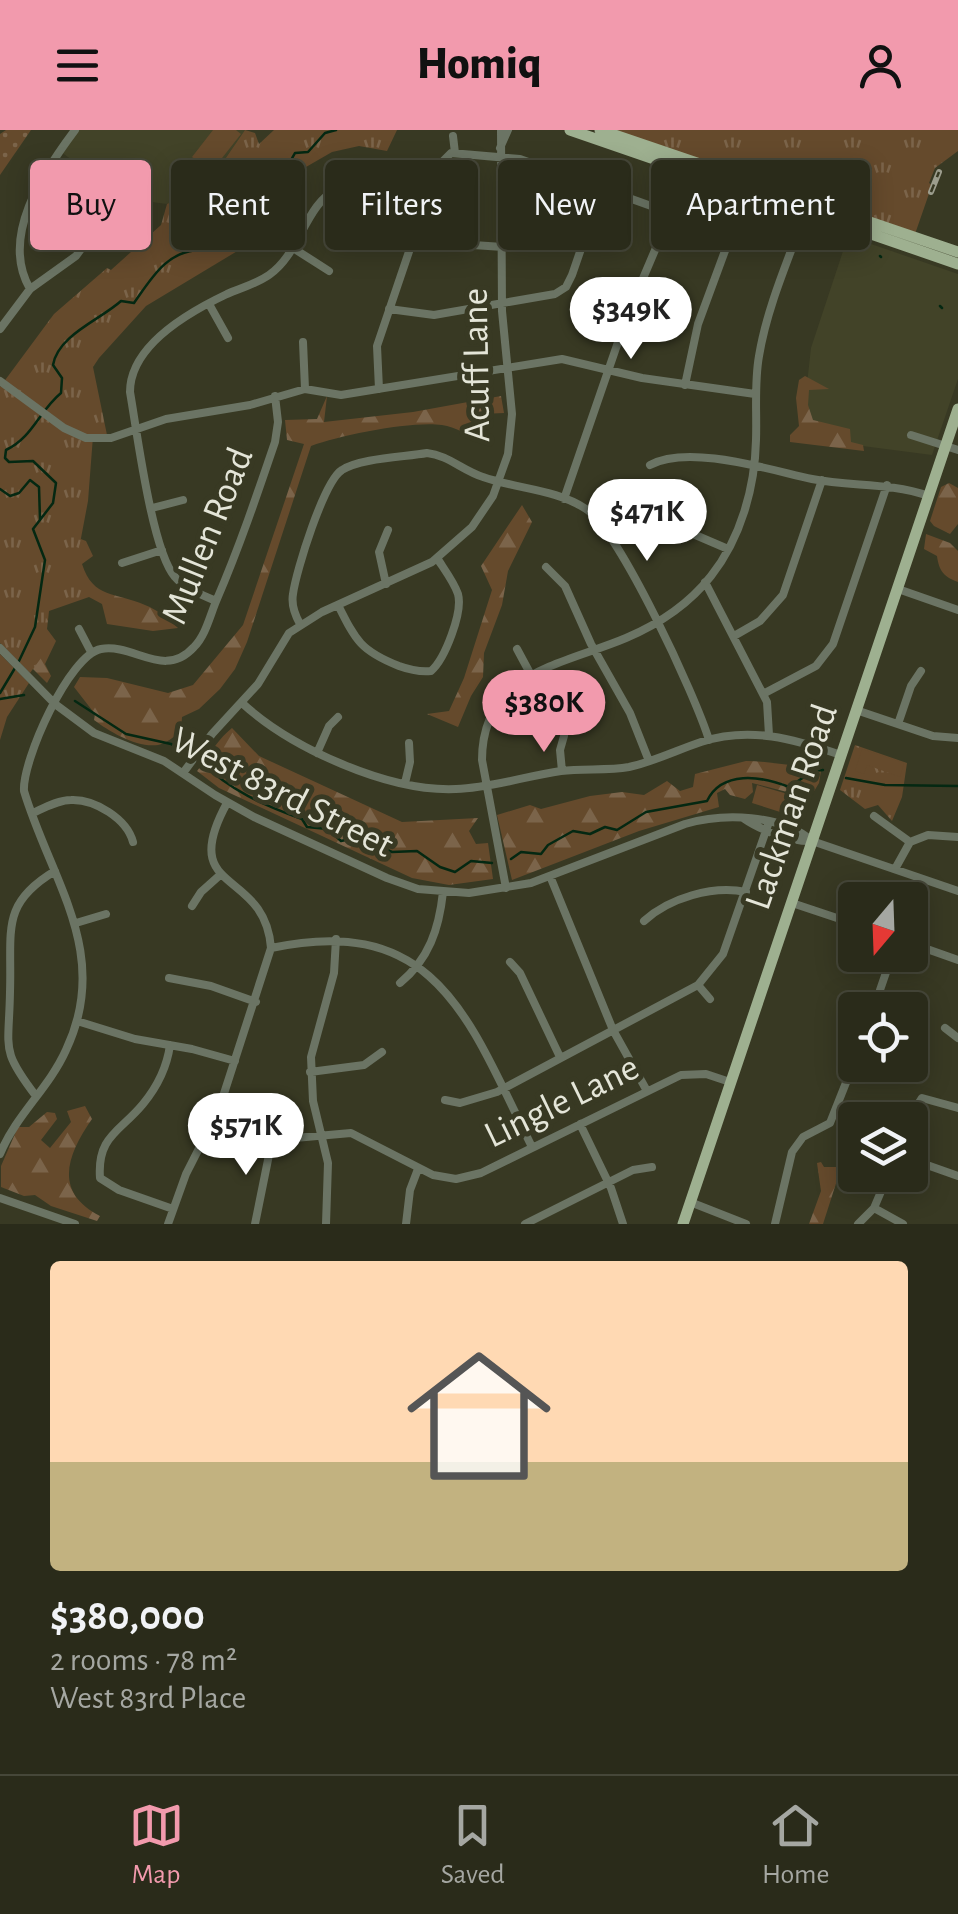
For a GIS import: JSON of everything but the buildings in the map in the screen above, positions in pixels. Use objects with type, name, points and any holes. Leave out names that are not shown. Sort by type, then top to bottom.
[{"type":"main road","points":[[570,130],[657,160]]},
{"type":"main road","points":[[600,130],[958,252]]},
{"type":"main road","points":[[870,233],[958,264]]},
{"type":"main road","name":"Lackman Road","points":[[683,1224],[929,496],[952,448],[958,409]]},
{"type":"street","points":[[30,290],[12,252],[18,222],[33,188],[75,130]]},
{"type":"street","name":"Acuff Lane","points":[[500,160],[504,130]]},
{"type":"street","points":[[453,136],[454,153]]},
{"type":"street","points":[[443,160],[454,153],[500,152],[523,160]]},
{"type":"street","points":[[564,499],[626,316],[652,259],[662,221],[648,204],[631,198]]},
{"type":"street","points":[[305,227],[325,199]]},
{"type":"street","points":[[0,329],[30,290],[80,250]]},
{"type":"street","points":[[216,601],[180,582],[166,565],[130,380],[140,356],[174,326],[209,304],[262,280],[292,250]]},
{"type":"street","points":[[296,250],[329,270]]},
{"type":"street","points":[[379,389],[376,351],[409,250]]},
{"type":"street","name":"Acuff Lane","points":[[183,773],[212,734],[242,704],[289,632],[437,558],[472,527],[499,481],[512,435],[502,250]]},
{"type":"street","points":[[389,308],[434,315],[547,297],[566,287],[579,250]]},
{"type":"street","points":[[685,385],[698,324],[725,250]]},
{"type":"street","points":[[506,888],[482,748],[490,716],[506,694],[531,675],[656,623],[678,608],[705,582],[728,548],[743,514],[754,466],[755,394],[763,338],[793,250]]},
{"type":"street","points":[[209,304],[228,338]]},
{"type":"street","points":[[304,342],[305,389]]},
{"type":"street","points":[[0,381],[71,432],[86,438],[110,438],[166,419],[250,405],[305,389],[341,394],[562,359],[608,372],[755,394]]},
{"type":"street","name":"Mullen Road","points":[[90,652],[109,648],[155,662],[179,658],[199,640],[234,562],[275,442],[275,396]]},
{"type":"street","points":[[912,435],[952,448]]},
{"type":"street","points":[[300,624],[292,603],[296,580],[328,489],[338,472],[357,465],[430,453],[481,476],[564,499],[588,510],[605,526],[692,696],[709,740]]},
{"type":"street","points":[[650,465],[668,458],[754,466],[822,480],[887,485],[929,496]]},
{"type":"street","points":[[734,636],[760,621],[783,595],[822,480]]},
{"type":"street","points":[[763,694],[816,666],[833,644],[887,485]]},
{"type":"street","points":[[152,508],[183,500]]},
{"type":"street","points":[[386,584],[379,552],[388,530]]},
{"type":"street","points":[[686,530],[728,548]]},
{"type":"street","points":[[122,563],[162,550]]},
{"type":"street","points":[[338,605],[352,634],[366,651],[409,669],[433,673],[444,655],[459,604],[455,587],[437,558]]},
{"type":"street","points":[[546,567],[561,579],[630,714],[649,761]]},
{"type":"street","points":[[705,582],[763,694],[770,715],[769,735]]},
{"type":"street","points":[[898,589],[958,610]]},
{"type":"street","points":[[0,1154],[12,1128],[57,1068],[77,1021],[83,969],[76,923],[24,791],[24,776],[55,704],[90,652],[78,629]]},
{"type":"street","name":"West 83rd Street","points":[[2,650],[55,704],[109,741],[164,761],[227,802],[387,878],[444,892],[506,888],[550,876],[684,824],[709,818],[751,817],[958,891]]},
{"type":"street","points":[[517,650],[531,675]]},
{"type":"street","points":[[898,724],[912,682],[921,671]]},
{"type":"street","points":[[242,704],[278,733],[317,753],[404,783],[443,790],[562,770],[629,767],[735,735],[769,735],[841,755]]},
{"type":"street","points":[[856,710],[933,736],[958,738]]},
{"type":"street","points":[[317,753],[329,726],[338,717]]},
{"type":"street","points":[[562,770],[560,750],[564,736]]},
{"type":"street","points":[[404,783],[410,744]]},
{"type":"street","points":[[32,813],[65,800],[80,800],[123,822],[134,842]]},
{"type":"street","points":[[168,1224],[186,1174],[214,1120],[271,948],[260,909],[246,892],[220,874],[212,857],[210,840],[227,802]]},
{"type":"street","points":[[874,816],[910,842]]},
{"type":"street","points":[[445,1100],[470,1101],[503,1089],[698,985],[723,954],[768,826]]},
{"type":"street","points":[[895,870],[910,842],[928,835],[958,837]]},
{"type":"street","points":[[36,1096],[10,1072],[2,1050],[11,988],[4,922],[10,902],[20,890],[55,871]]},
{"type":"street","points":[[192,906],[220,874]]},
{"type":"street","points":[[550,876],[613,1030],[647,1091]]},
{"type":"street","points":[[644,922],[654,912],[712,890],[746,892]]},
{"type":"street","points":[[400,983],[418,968],[437,927],[444,892]]},
{"type":"street","points":[[792,903],[838,918]]},
{"type":"street","points":[[76,923],[106,914]]},
{"type":"street","points":[[271,948],[336,939],[382,948],[418,968],[463,1012],[532,1147]]},
{"type":"street","points":[[326,1224],[329,1181],[310,1072],[316,1028],[334,973],[336,939]]},
{"type":"street","points":[[928,950],[958,960]]},
{"type":"street","points":[[510,962],[520,973],[560,1057]]},
{"type":"street","points":[[880,990],[886,972]]},
{"type":"street","points":[[168,978],[211,986],[256,1002]]},
{"type":"street","points":[[698,985],[710,999]]},
{"type":"street","points":[[77,1021],[134,1039],[235,1061]]},
{"type":"street","points":[[945,1028],[958,1038]]},
{"type":"street","points":[[170,1046],[152,1093],[104,1143],[100,1178],[119,1190],[173,1209]]},
{"type":"street","points":[[310,1072],[364,1065],[382,1052]]},
{"type":"street","name":"Lingle Lane","points":[[272,1140],[351,1133],[418,1168],[456,1179],[481,1173],[692,1072],[730,1082]]},
{"type":"street","points":[[775,1224],[792,1152],[803,1137],[832,1126],[848,1082]]},
{"type":"street","points":[[919,1102],[922,1098],[958,1108]]},
{"type":"street","points":[[214,1120],[272,1140],[255,1224]]},
{"type":"street","points":[[580,1124],[608,1182],[622,1224]]},
{"type":"street","points":[[928,1166],[958,1176]]},
{"type":"street","points":[[527,1224],[633,1170],[652,1167]]},
{"type":"street","points":[[406,1224],[410,1190],[418,1168]]},
{"type":"street","points":[[858,1224],[874,1208],[881,1192]]},
{"type":"street","points":[[0,1198],[75,1224]]},
{"type":"street","points":[[690,1202],[746,1224]]},
{"type":"street","points":[[874,1208],[903,1224]]},
{"type":"shaded area","points":[[77,130],[245,130],[224,160],[171,160],[171,202],[167,204],[151,202],[151,160],[72,160],[61,152]]},
{"type":"shaded area","points":[[870,244],[958,274],[958,379],[932,455],[801,438],[811,348],[843,250],[870,250]]},
{"type":"green space","points":[[6,130],[31,130],[0,175],[0,134]]},
{"type":"green space","points":[[213,130],[236,130],[241,134],[220,160],[192,157]]},
{"type":"green space","points":[[245,130],[255,133],[259,144],[274,130],[397,130],[387,151],[359,146],[332,152],[305,168],[305,160],[224,160]]},
{"type":"green space","points":[[613,130],[958,130],[958,151],[935,168],[915,234],[870,219],[870,160],[700,160]]},
{"type":"green space","points":[[171,202],[171,250],[239,250],[146,306],[93,367],[107,435],[93,436],[88,501],[78,554],[85,595],[47,610],[44,632],[53,642],[30,673],[0,643],[0,387],[54,314],[133,250],[151,250],[151,234],[161,225]]},
{"type":"green space","points":[[805,376],[829,389],[809,390],[813,420],[850,429],[851,442],[863,445],[864,451],[790,442],[790,435],[799,426],[796,398],[799,380]]},
{"type":"green space","points":[[327,396],[324,422],[413,412],[501,396],[504,413],[480,414],[477,442],[452,427],[428,424],[376,430],[311,446],[247,642],[235,669],[220,689],[199,709],[182,717],[181,732],[161,744],[133,742],[100,725],[74,687],[80,677],[107,678],[168,693],[193,685],[243,625],[304,444],[287,440],[285,420],[317,419]]},
{"type":"green space","points":[[0,401],[70,535],[86,541],[93,556],[82,564],[92,583],[107,593],[150,607],[178,628],[153,631],[107,624],[102,604],[89,597],[49,611],[47,629],[56,641],[45,664],[51,676],[47,683],[9,645],[0,584]]},
{"type":"green space","points":[[949,483],[958,488],[958,524],[950,534],[930,521],[941,487]]},
{"type":"green space","points":[[522,505],[532,522],[508,571],[502,605],[484,653],[483,677],[458,727],[427,714],[449,711],[464,678],[492,590],[481,566]]},
{"type":"green space","points":[[926,534],[950,543],[958,551],[958,582],[943,573],[937,556],[924,549]]},
{"type":"green space","points":[[0,654],[29,683],[7,717],[0,740]]},
{"type":"green space","points":[[232,728],[259,756],[402,822],[478,818],[469,831],[476,844],[488,843],[493,879],[449,885],[412,878],[219,788],[197,771]]},
{"type":"green space","points":[[855,745],[907,763],[902,797],[892,821],[878,805],[865,809],[840,790]]},
{"type":"green space","points":[[862,749],[904,763],[900,777],[867,765],[864,774],[855,771]]},
{"type":"green space","points":[[746,761],[822,765],[819,783],[810,798],[752,783],[753,792],[745,799],[730,795],[725,789],[717,793],[719,807],[639,831],[512,880],[497,815],[530,805],[541,809],[590,796],[622,792],[644,795],[667,781],[680,791],[693,787],[695,774]]},
{"type":"green space","points":[[757,785],[805,799],[799,818],[752,803]]},
{"type":"green space","points":[[85,1106],[92,1119],[71,1159],[70,1184],[75,1196],[100,1216],[97,1221],[51,1206],[35,1195],[24,1196],[1,1187],[1,1166],[18,1127],[29,1127],[47,1112],[55,1113],[57,1119],[41,1140],[50,1148],[71,1122],[67,1111]]},
{"type":"green space","points":[[817,1163],[836,1167],[838,1177],[823,1224],[809,1224],[821,1191]]},
{"type":"waterway","points":[[19,661],[35,627],[45,560],[33,529],[53,503],[56,483],[33,461],[9,462],[5,458],[6,450],[23,438],[61,393],[62,378],[53,365],[56,354],[71,337],[121,301],[134,303],[169,260],[189,251],[225,250],[231,244],[217,236],[226,208],[267,189],[295,153],[308,152],[325,133],[336,130]]},
{"type":"waterway","points":[[0,489],[10,496],[19,493],[30,480],[39,487],[40,519]]},
{"type":"waterway","points":[[0,693],[15,668]]},
{"type":"waterway","points":[[0,699],[24,695]]},
{"type":"waterway","points":[[75,701],[126,734],[187,751]]},
{"type":"waterway","points":[[202,762],[248,796],[302,819],[307,827],[328,829],[341,841],[359,837],[392,852],[417,851],[455,872],[471,861],[492,863]]},
{"type":"waterway","points":[[511,859],[521,852],[541,854],[548,845],[573,831],[590,834],[605,827],[617,830],[646,812],[707,801],[722,784],[732,780],[755,778],[789,787],[813,771],[823,770]]},
{"type":"waterway","points":[[846,778],[885,785],[958,786]]},
{"type":"railway","points":[[931,192],[939,172]]}]
